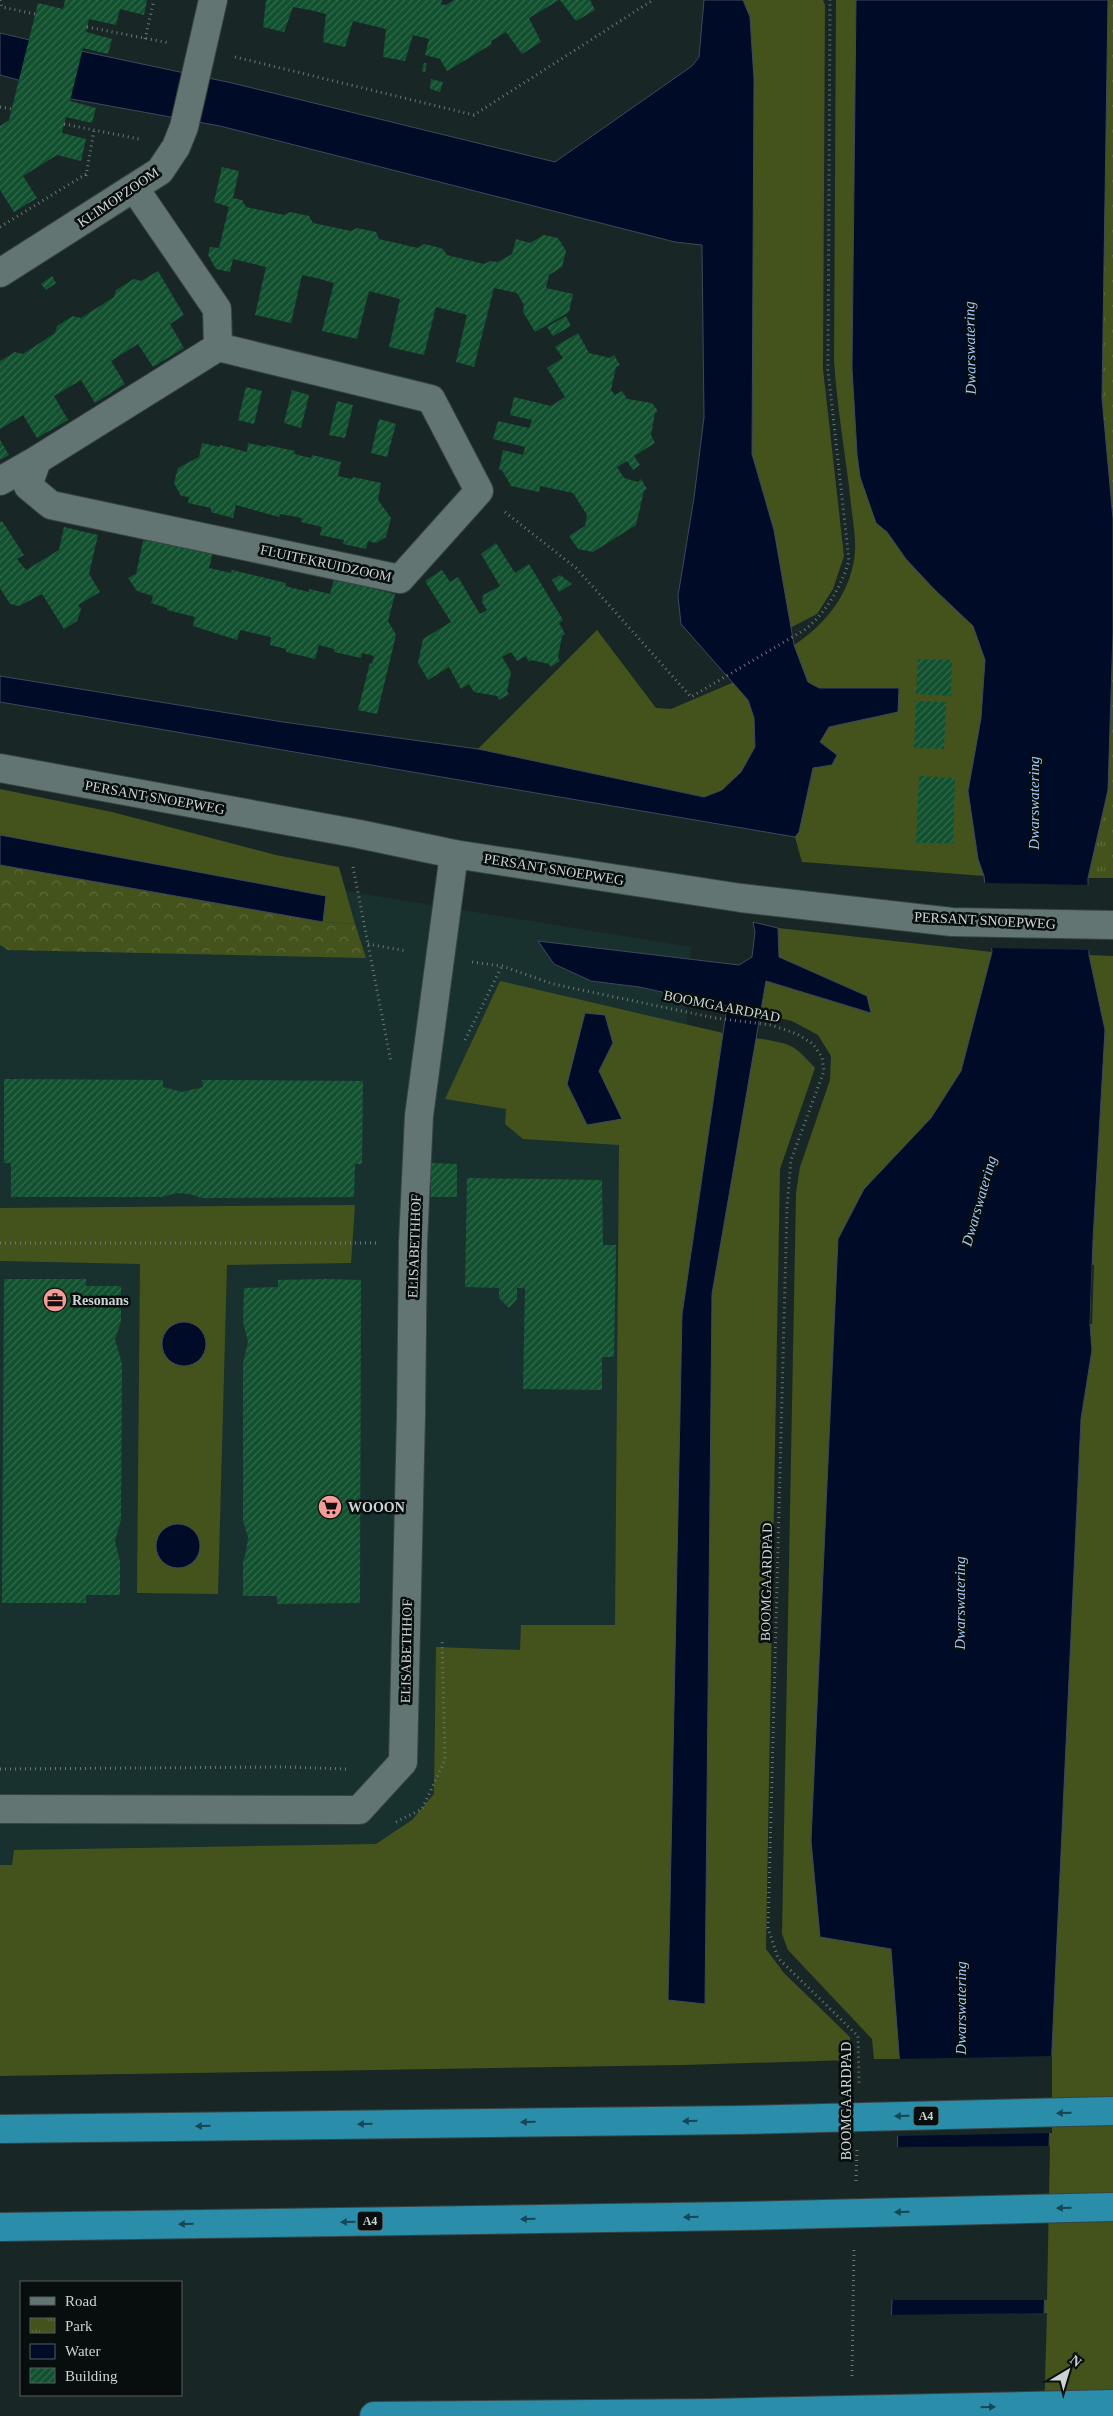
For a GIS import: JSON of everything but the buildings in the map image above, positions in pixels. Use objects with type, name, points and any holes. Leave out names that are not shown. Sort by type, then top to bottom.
[{"type":"highway","name":"A4","points":[[0,2129],[739,2120],[1113,2112]]},
{"type":"highway","name":"A4","points":[[0,2227],[739,2216],[1113,2207]]},
{"type":"highway","points":[[374,2416],[712,2413],[1113,2404]]},
{"type":"street","name":"KLIMOPZOOM","points":[[0,273],[135,189],[160,171],[180,137],[213,0]]},
{"type":"street","points":[[135,189],[217,309],[218,347]]},
{"type":"street","points":[[0,481],[218,347],[431,399],[479,491]]},
{"type":"street","name":"FLUITEKRUIDZOOM","points":[[37,460],[28,486],[51,505],[400,579],[479,491]]},
{"type":"street","name":"PERSANT SNOEPWEG","points":[[0,768],[360,834],[454,854],[741,898],[952,922],[1111,925]]},
{"type":"street","name":"ELISABETHHOF","points":[[0,1809],[359,1810],[403,1762],[413,1242],[419,1116],[454,854]]},
{"type":"path","points":[[0,0],[2,7],[35,14]]},
{"type":"path","points":[[145,39],[154,0]]},
{"type":"path","points":[[87,26],[145,39],[200,57],[474,115],[653,0]]},
{"type":"path","points":[[479,491],[576,568],[691,697],[806,629],[821,616],[840,587],[849,560],[843,486],[828,370],[830,0]]},
{"type":"path","points":[[0,107],[12,110]]},
{"type":"path","points":[[64,124],[180,137]]},
{"type":"path","points":[[0,228],[86,174]]},
{"type":"path","points":[[360,834],[352,869],[390,1061],[394,1069]]},
{"type":"path","name":"BOOMGAARDPAD","points":[[502,966],[553,984],[715,1018],[771,1025],[797,1034],[813,1044],[822,1057],[824,1071],[791,1160],[787,1207],[768,1928],[778,1958],[858,2036],[858,2091]]},
{"type":"path","points":[[0,1243],[413,1242]]},
{"type":"path","points":[[387,1826],[422,1809],[445,1760],[442,1630]]},
{"type":"path","points":[[0,1769],[284,1767],[352,1770]]},
{"type":"path","name":"BOOMGAARDPAD","points":[[856,2190],[857,2141]]},
{"type":"path","points":[[852,2377],[854,2240]]},
{"type":"shaded area","name":"WOOON","points":[[0,835],[691,947],[631,2066],[0,2066]]},
{"type":"green space","points":[[743,0],[823,0],[825,5],[823,369],[844,556],[833,589],[817,614],[790,628],[774,530],[752,454],[754,79],[750,17]]},
{"type":"green space","points":[[836,0],[856,0],[852,368],[857,454],[876,523],[887,532],[906,559],[933,588],[973,626],[985,660],[981,718],[978,859],[984,876],[802,862],[795,837],[799,832],[813,768],[832,765],[837,755],[820,742],[829,727],[898,712],[898,688],[819,688],[808,682],[794,645],[814,630],[839,601],[850,577],[855,550],[854,527],[834,360]]},
{"type":"green space","points":[[1106,0],[1113,0],[1113,519],[1102,398]]},
{"type":"green space","points":[[597,630],[656,708],[671,709],[734,682],[748,700],[754,718],[755,747],[741,772],[722,790],[704,797],[478,749]]},
{"type":"green space","points":[[1113,632],[1113,878],[1088,878],[1108,790]]},
{"type":"green space","points":[[0,789],[112,812],[276,855],[339,867],[355,924],[323,922],[326,896],[0,835]]},
{"type":"green space","points":[[0,865],[323,922],[355,924],[366,958],[8,950],[0,945]]},
{"type":"green space","points":[[778,928],[992,952],[961,1071],[931,1118],[864,1189],[838,1239],[811,1841],[891,1949],[902,2059],[874,2059],[872,2039],[788,1950],[782,1934],[796,1193],[800,1167],[830,1080],[831,1056],[818,1035],[792,1021],[760,1014],[766,981],[870,1013],[867,996],[779,957]]},
{"type":"green space","points":[[1089,955],[1113,956],[1113,2416],[1041,2416],[1052,2049],[1081,1419],[1092,1350],[1090,1324],[1093,1240],[1105,1030]]},
{"type":"green space","points":[[500,981],[723,1033],[682,1315],[669,2000],[704,2004],[712,1294],[756,1038],[784,1043],[790,1046],[801,1053],[815,1068],[780,1169],[766,1949],[784,1973],[850,2037],[850,2060],[683,2065],[0,2076],[0,1865],[12,1865],[14,1850],[376,1844],[412,1820],[434,1794],[436,1647],[520,1650],[521,1625],[615,1625],[619,1145],[523,1139],[505,1124],[506,1109],[445,1099]]},
{"type":"green space","points":[[355,1205],[351,1263],[227,1265],[218,1594],[137,1593],[140,1264],[0,1261],[0,1208]]},
{"type":"water","points":[[704,0],[743,0],[750,17],[754,79],[752,454],[774,530],[794,645],[808,682],[819,688],[899,688],[898,712],[829,727],[820,742],[837,755],[832,765],[813,768],[799,832],[795,837],[0,702],[0,676],[283,722],[478,749],[704,797],[722,790],[741,772],[755,747],[754,718],[748,700],[681,624],[678,596],[694,498],[704,417],[702,245],[675,242],[220,126],[66,98],[76,50],[232,83],[555,162],[692,66],[699,57]]},
{"type":"water","name":"Dwarswatering","points":[[856,0],[1108,0],[1102,398],[1113,519],[1113,632],[1108,790],[1088,878],[1089,955],[1105,1030],[1093,1240],[1090,1324],[1092,1350],[1081,1419],[1052,2049],[1041,2416],[888,2416],[900,2067],[891,1949],[820,1937],[811,1841],[838,1239],[864,1189],[931,1118],[961,1071],[992,952],[984,876],[978,859],[968,791],[981,718],[985,660],[973,626],[933,588],[906,559],[887,532],[876,523],[860,477],[852,368]]},
{"type":"water","points":[[0,33],[38,42],[29,83],[0,75]]},
{"type":"water","points":[[0,835],[326,896],[323,922],[0,865]]},
{"type":"water","points":[[753,922],[778,928],[779,957],[867,996],[871,1013],[766,981],[712,1294],[705,2004],[668,2000],[682,1315],[727,1006],[639,987],[591,981],[554,964],[538,941],[739,965],[752,957],[755,932]]},
{"type":"water","points":[[585,1013],[605,1015],[613,1043],[599,1071],[622,1119],[587,1125],[567,1084]]},
{"type":"water","points":[[184,1322],[196,1326],[202,1332],[206,1344],[202,1356],[196,1362],[184,1366],[172,1362],[166,1356],[162,1344],[166,1332],[172,1326]]},
{"type":"water","points":[[178,1524],[190,1528],[196,1534],[200,1546],[196,1558],[190,1564],[178,1568],[166,1564],[160,1558],[156,1546],[160,1534],[166,1528]]},
{"type":"pier","points":[[983,883],[1090,885],[1091,950],[989,948]]},
{"type":"pier","points":[[1092,1265],[1094,1265],[1092,1324],[1090,1324]]},
{"type":"pier","points":[[1052,2056],[1052,2133],[895,2136],[897,2059]]},
{"type":"pier","points":[[1050,2146],[1047,2300],[890,2300],[895,2147]]},
{"type":"pier","points":[[1047,2313],[1044,2416],[886,2416],[889,2315]]},
{"type":"place","name":"Resonans","points":[[55,1300]]},
{"type":"place","name":"WOOON","points":[[330,1507]]}]
